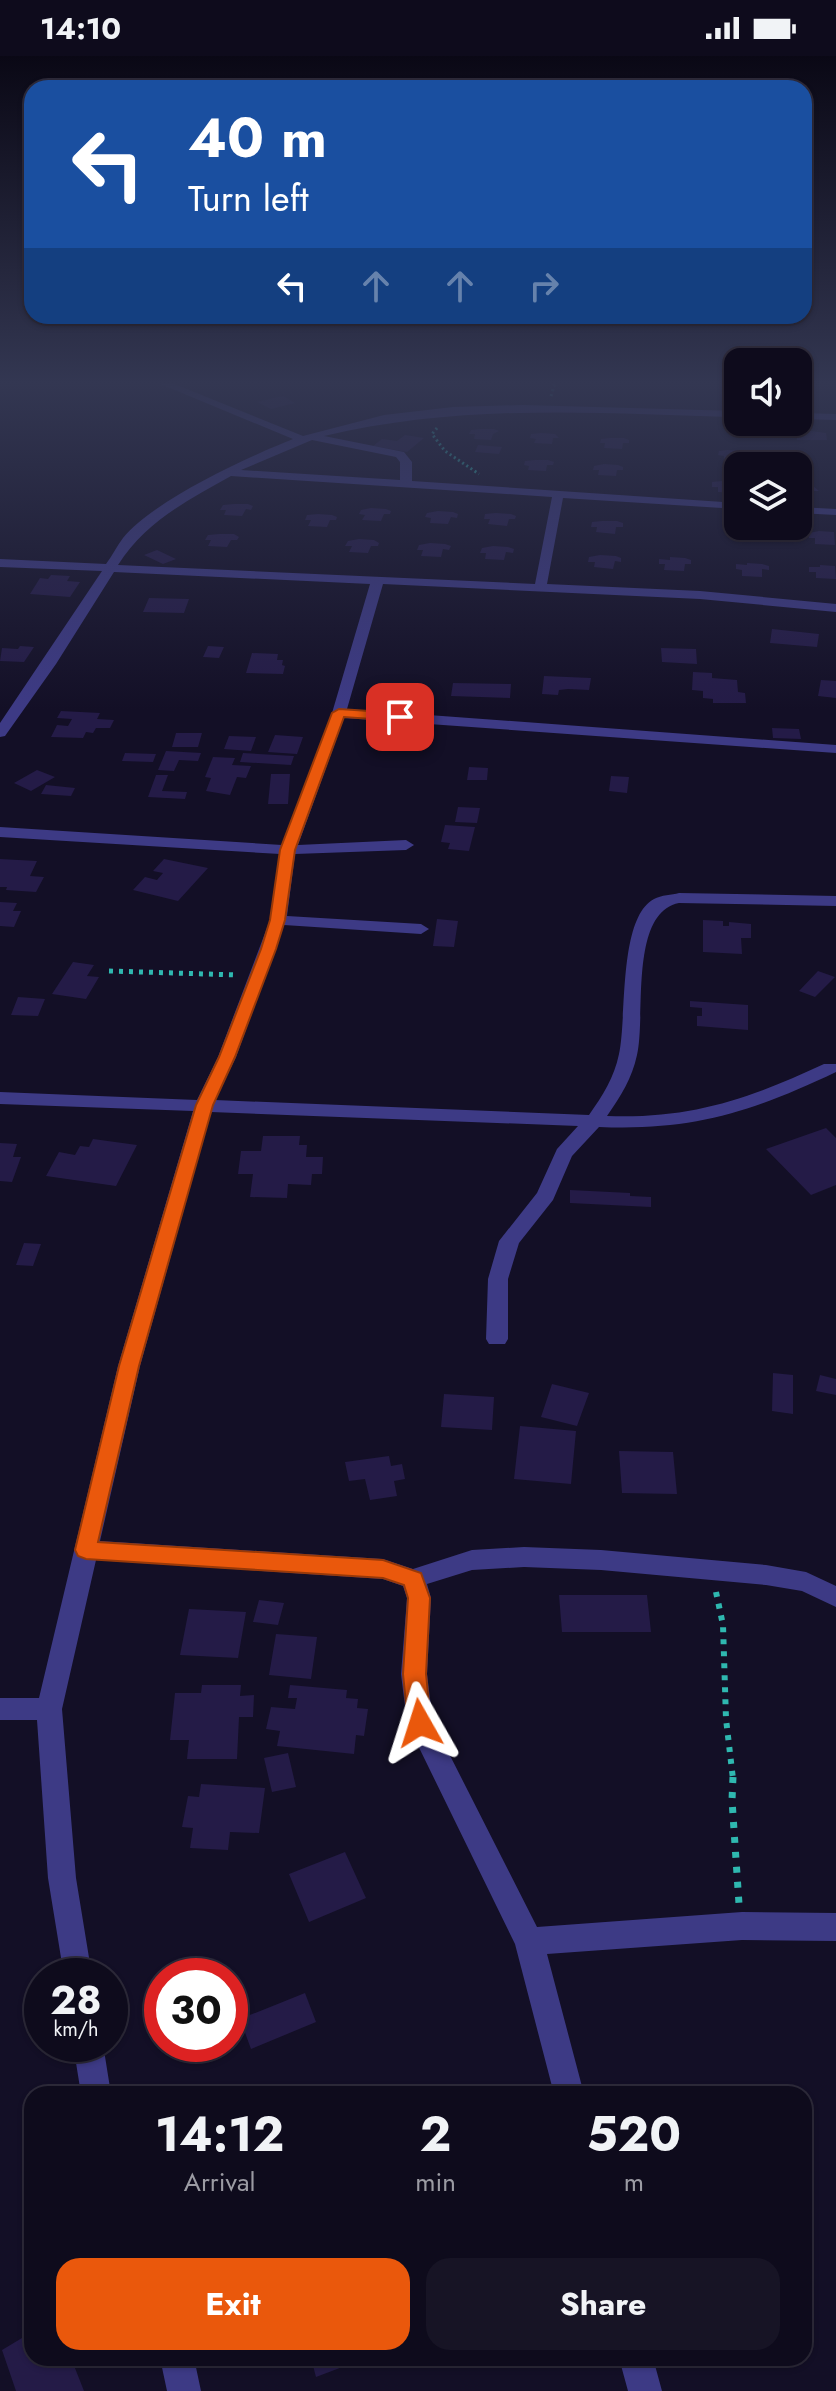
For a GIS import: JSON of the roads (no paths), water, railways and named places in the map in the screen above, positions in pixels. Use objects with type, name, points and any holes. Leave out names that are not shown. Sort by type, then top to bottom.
[{"type":"street","points":[[0,732],[140,528],[192,492]]},
{"type":"street","points":[[511,492],[724,505]]},
{"type":"street","points":[[540,589],[558,495]]},
{"type":"street","points":[[812,511],[836,512]]},
{"type":"street","points":[[0,563],[700,595],[836,608]]},
{"type":"street","points":[[75,1958],[62,1878],[49,1709],[129,1366],[204,1105],[259,975],[278,920],[288,850],[339,713],[377,582]]},
{"type":"street","points":[[339,713],[836,749]]},
{"type":"street","points":[[0,832],[220,843],[288,850],[406,845]]},
{"type":"street","points":[[497,1339],[498,1279],[502,1254],[546,1195],[564,1153],[594,1121],[623,1074],[629,1052],[632,981],[647,915],[660,902],[679,898],[836,901]]},
{"type":"street","points":[[278,920],[421,929]]},
{"type":"street","points":[[0,1098],[671,1123],[719,1115],[761,1101],[830,1068]]},
{"type":"street","points":[[86,1550],[383,1569],[413,1579],[472,1560],[524,1557],[631,1562],[766,1575],[806,1582],[836,1597]]},
{"type":"street","points":[[413,1579],[419,1598],[414,1674],[420,1723],[529,1941],[567,2086]]},
{"type":"street","points":[[0,1709],[49,1709]]},
{"type":"street","points":[[529,1941],[742,1926],[836,1927]]},
{"type":"street","points":[[91,2062],[95,2086]]},
{"type":"street","points":[[179,2366],[184,2391]]},
{"type":"street","points":[[638,2366],[645,2391]]}]
